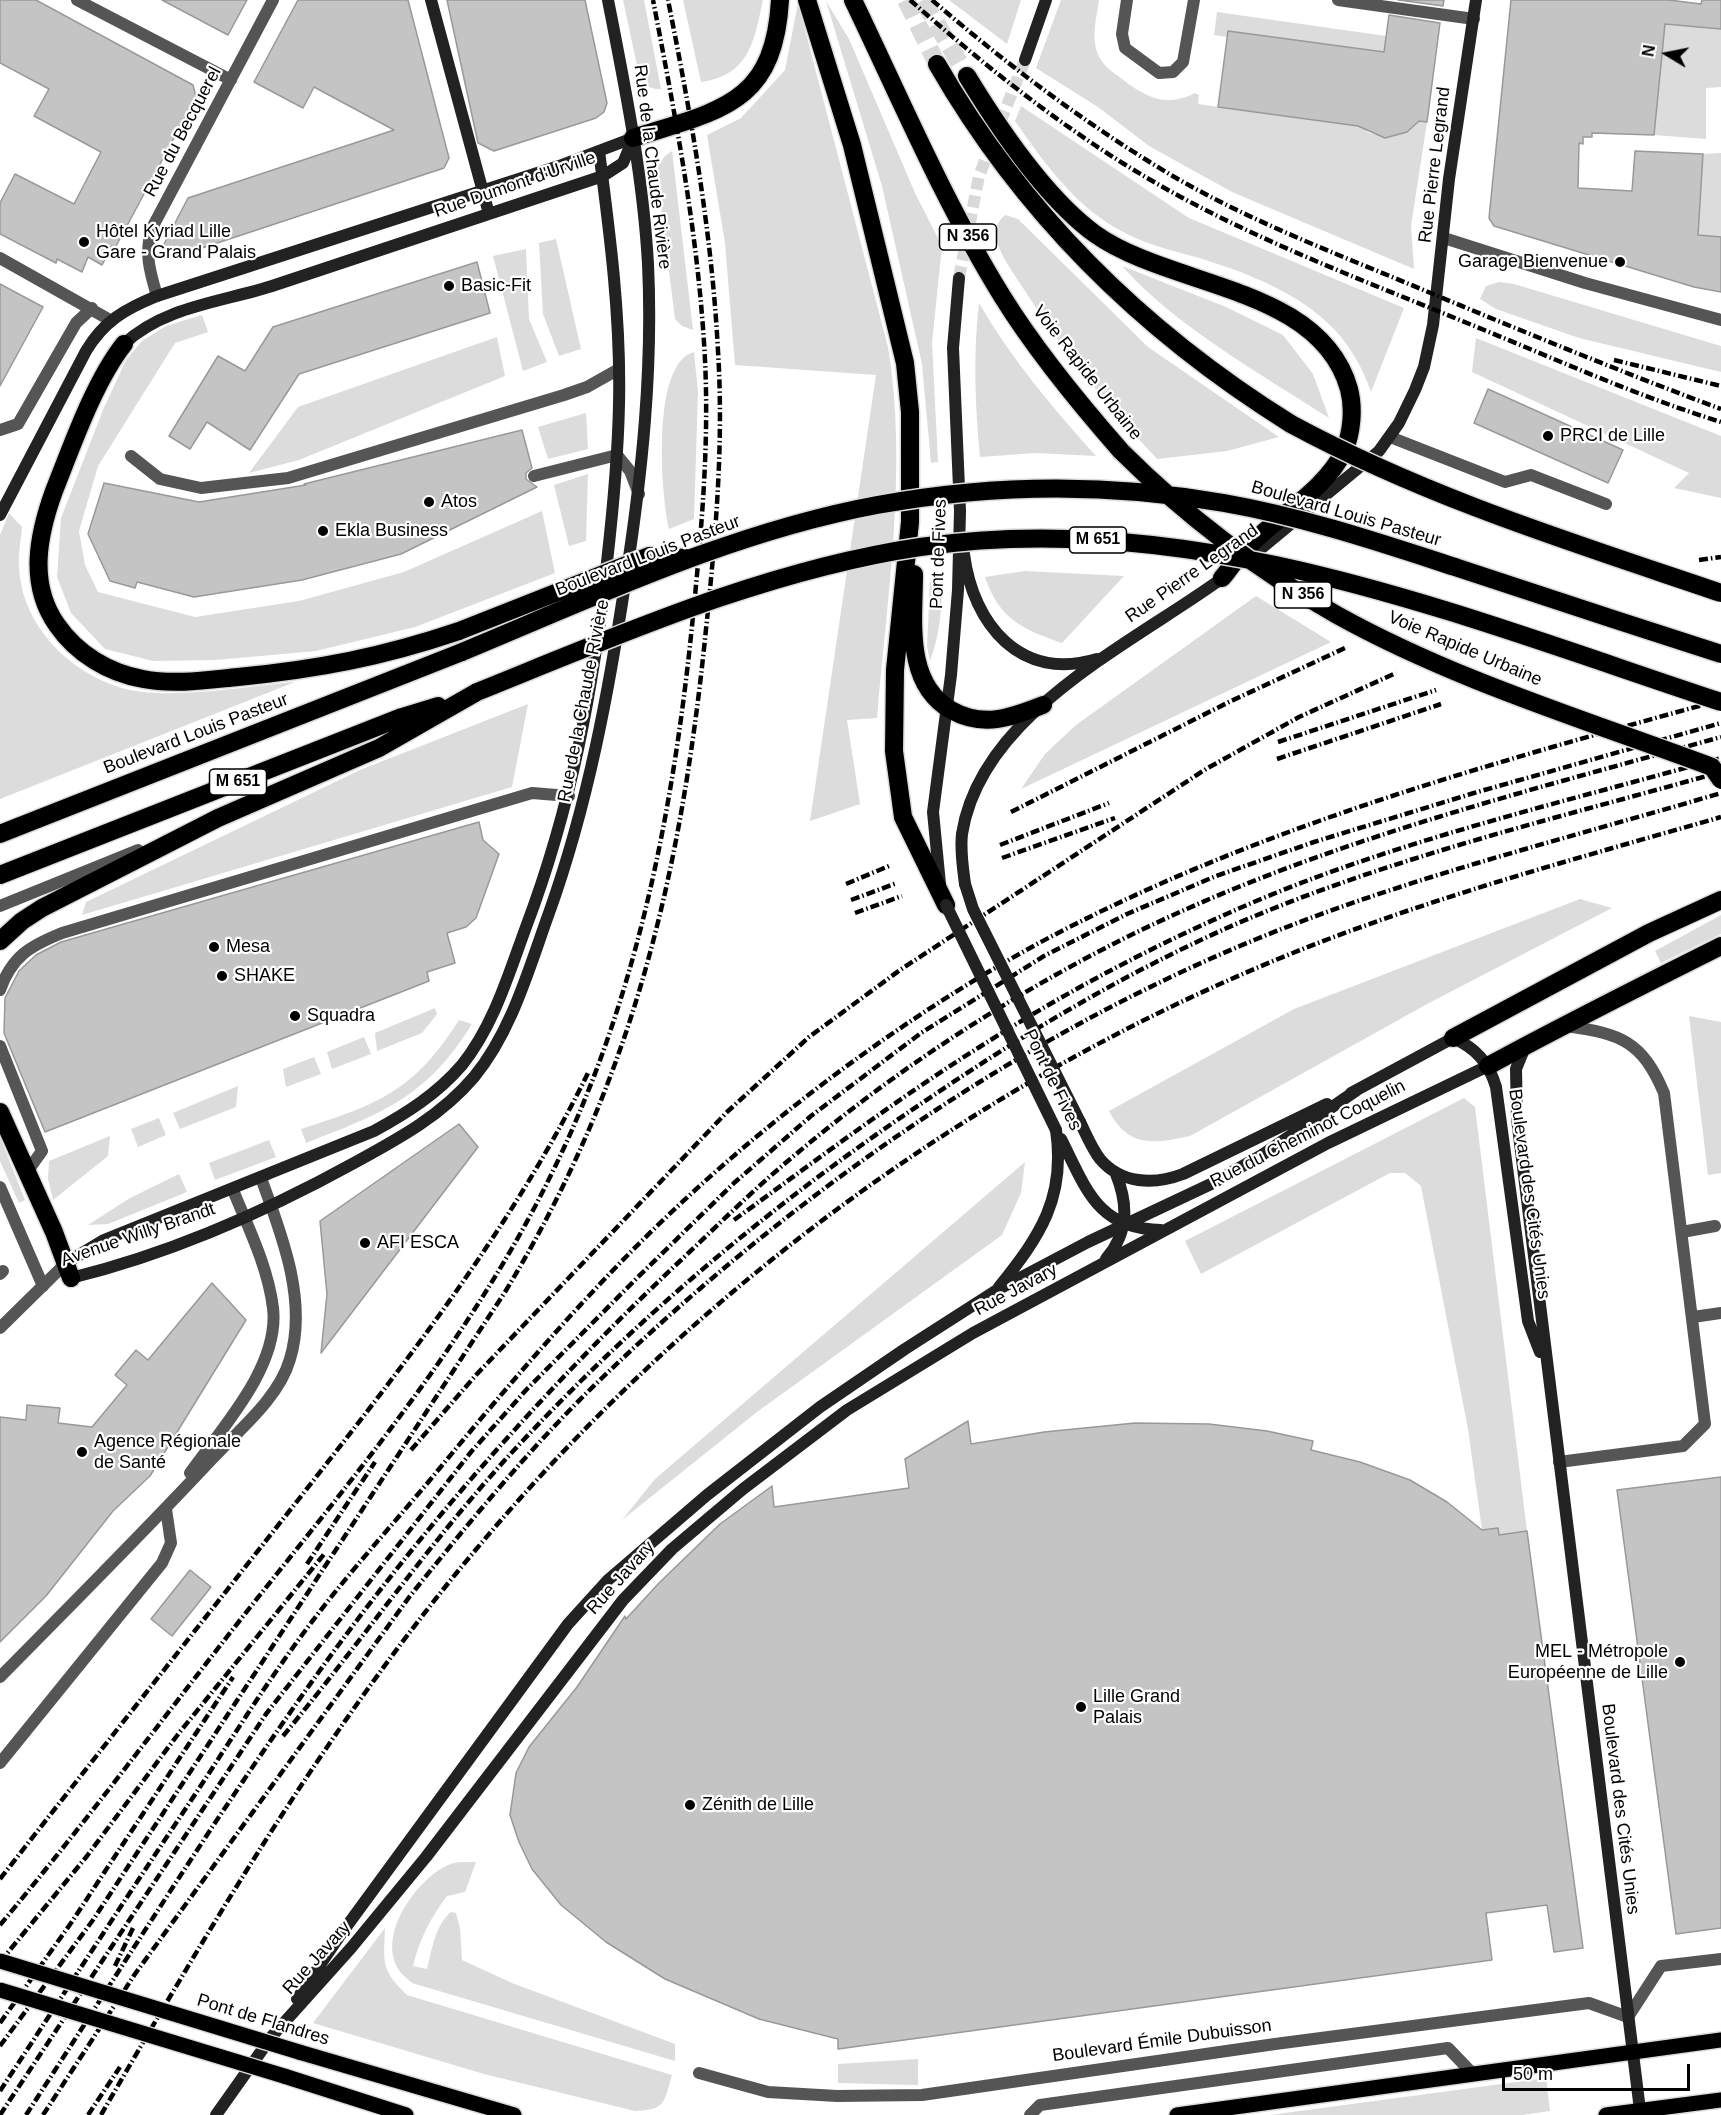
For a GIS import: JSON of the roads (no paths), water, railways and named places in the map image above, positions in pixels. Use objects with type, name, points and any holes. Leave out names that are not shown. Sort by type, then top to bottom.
[{"type":"highway","points":[[633,138],[724,106],[748,90],[764,72],[774,46],[780,0]]},
{"type":"highway","points":[[807,0],[852,145],[905,363],[910,437],[910,522],[895,670],[893,729],[895,772],[903,817],[946,905]]},
{"type":"highway","name":"Voie Rapide Urbaine","points":[[853,0],[939,183],[992,278],[1049,364],[1121,451],[1170,498],[1232,547],[1336,615],[1474,678],[1718,772]]},
{"type":"highway","points":[[937,64],[978,129],[1024,191],[1070,247],[1104,281],[1177,344],[1233,386],[1291,424],[1384,472],[1522,527],[1721,593]]},
{"type":"highway","points":[[967,76],[996,120],[1049,189],[1095,234],[1151,264],[1272,307],[1312,333],[1338,363],[1352,399],[1349,436],[1344,451],[1322,480],[1245,549],[1222,578]]},
{"type":"highway","points":[[124,344],[102,380],[57,483],[40,532],[39,578],[43,599],[52,619],[78,650],[120,673],[144,679],[210,680],[360,661],[459,631],[649,556],[690,558]]},
{"type":"highway","name":"Boulevard Louis Pasteur","points":[[0,834],[462,652],[690,558],[826,517],[959,493],[1057,489],[1152,493],[1225,503],[1319,525],[1721,654]]},
{"type":"highway","points":[[910,522],[914,554],[915,648],[923,682],[929,692],[946,707],[970,719],[984,721],[1013,717],[1043,705]]},
{"type":"highway","name":"M 651","points":[[0,875],[402,717],[477,692],[680,612],[822,567],[927,546],[1040,537],[1167,546],[1279,565],[1398,596],[1721,702]]},
{"type":"highway","points":[[0,941],[22,921],[42,908],[218,818],[379,748],[477,692]]},
{"type":"highway","points":[[1453,1038],[1649,933],[1721,900]]},
{"type":"highway","points":[[1488,1066],[1567,1026],[1614,998],[1721,946]]},
{"type":"highway","points":[[0,1112],[68,1271]]},
{"type":"main road","points":[[431,0],[489,214]]},
{"type":"main road","name":"Rue de la Chaude Rivière","points":[[244,1217],[313,1186],[417,1128],[462,1090],[494,1048],[522,985],[560,882],[590,780],[616,639],[639,494],[647,377],[648,301],[645,236],[633,138],[608,0]]},
{"type":"main road","points":[[1025,60],[1046,0]]},
{"type":"main road","name":"Rue Pierre Legrand","points":[[965,884],[962,835],[975,793],[997,752],[1043,705],[1106,657],[1222,578],[1368,461],[1390,438],[1408,405],[1424,367],[1433,325],[1449,179],[1476,0]]},
{"type":"main road","name":"Rue Dumont d'Urville","points":[[157,296],[483,190],[633,138]]},
{"type":"main road","name":"Rue Dumont d'Urville","points":[[124,344],[136,333],[163,318],[265,288],[603,176],[622,162],[633,138]]},
{"type":"main road","name":"Rue de la Chaude Rivière","points":[[233,1190],[374,1131],[435,1092],[461,1065],[483,1031],[505,984],[546,874],[569,796],[587,710],[602,614],[617,456],[619,369],[614,269],[600,151]]},
{"type":"main road","name":"Pont de Fives","points":[[959,278],[953,348],[960,511],[958,590],[946,707],[934,790],[934,831],[941,886],[946,905],[1056,1130],[1094,1200],[1101,1209],[1124,1226]]},
{"type":"main road","points":[[0,515],[86,351],[110,320],[121,311],[157,296]]},
{"type":"main road","points":[[960,511],[966,568],[974,596],[988,625],[1001,639],[1032,659],[1052,663],[1080,664],[1106,657]]},
{"type":"main road","name":"Pont de Fives","points":[[965,884],[973,909],[1080,1122],[1100,1159],[1116,1174]]},
{"type":"main road","name":"Boulevard des Cités Unies","points":[[1453,1038],[1473,1048],[1488,1066],[1496,1087],[1528,1321],[1547,1370]]},
{"type":"main road","name":"Rue du Cheminot Coquelin","points":[[1116,1174],[1133,1180],[1169,1179],[1357,1090],[1453,1038]]},
{"type":"main road","name":"Boulevard des Cités Unies","points":[[1526,1046],[1518,1058],[1516,1069],[1517,1119],[1640,2112]]},
{"type":"main road","name":"Rue du Cheminot Coquelin","points":[[1146,1240],[1161,1230],[1390,1111],[1488,1066]]},
{"type":"main road","name":"Rue du Cheminot Coquelin","points":[[1088,1242],[1211,1184],[1262,1155],[1357,1090]]},
{"type":"main road","name":"Rue Javary","points":[[997,1290],[1032,1245],[1044,1225],[1054,1193],[1059,1151],[1056,1130]]},
{"type":"main road","name":"Rue Javary","points":[[1101,1264],[1113,1250],[1124,1226],[1125,1202],[1116,1174]]},
{"type":"main road","name":"Avenue Willy Brandt","points":[[68,1271],[104,1240],[233,1190]]},
{"type":"main road","name":"Avenue Willy Brandt","points":[[68,1271],[113,1267],[244,1217]]},
{"type":"main road","points":[[1124,1226],[1161,1230]]},
{"type":"main road","name":"Rue Javary","points":[[273,2034],[351,1948],[426,1857],[596,1632],[636,1584],[672,1549],[743,1489],[847,1410],[973,1333],[1146,1240]]},
{"type":"main road","name":"Rue Javary","points":[[216,2115],[341,1934],[550,1648],[608,1580],[707,1495],[812,1414],[905,1349],[997,1290],[1088,1242]]},
{"type":"main road","name":"Pont de Flandres","points":[[0,1961],[514,2115]]},
{"type":"main road","points":[[0,1990],[406,2115]]},
{"type":"main road","points":[[1177,2115],[1721,2040]]},
{"type":"main road","points":[[1606,2115],[1721,2100]]},
{"type":"street","points":[[77,0],[231,80]]},
{"type":"street","name":"Rue du Becquerel","points":[[157,296],[147,258],[147,243],[152,228],[273,0]]},
{"type":"street","points":[[1127,0],[1122,34],[1125,48],[1159,72],[1173,72],[1183,62],[1194,0]]},
{"type":"street","points":[[1338,0],[1474,19]]},
{"type":"street","points":[[1444,238],[1606,289],[1721,320]]},
{"type":"street","points":[[0,258],[110,320]]},
{"type":"street","points":[[0,430],[18,424],[76,322],[92,308]]},
{"type":"street","points":[[131,456],[160,479],[201,488],[288,478],[572,393],[619,369]]},
{"type":"street","points":[[1390,438],[1506,483],[1531,475],[1606,504]]},
{"type":"street","points":[[534,476],[617,456],[630,471],[639,494]]},
{"type":"street","points":[[0,990],[19,956],[37,944],[62,933],[532,793],[569,796]]},
{"type":"street","points":[[0,906],[218,818]]},
{"type":"street","points":[[1559,1462],[1683,1446],[1705,1424],[1664,1093],[1648,1060],[1628,1043],[1605,1033],[1567,1026]]},
{"type":"street","points":[[0,1046],[42,1151],[27,1172]]},
{"type":"street","points":[[0,1677],[165,1509],[255,1413],[277,1386],[290,1360],[296,1328],[294,1295],[282,1236],[261,1178]]},
{"type":"street","points":[[0,1187],[43,1286]]},
{"type":"street","points":[[0,1763],[162,1563],[171,1543],[165,1509],[250,1386],[267,1352],[273,1323],[273,1308],[259,1256],[233,1190]]},
{"type":"street","points":[[1682,1232],[1715,1226]]},
{"type":"street","name":"Avenue Willy Brandt","points":[[0,1328],[43,1286],[68,1271]]},
{"type":"street","points":[[1693,1317],[1721,1313]]},
{"type":"street","points":[[1628,2017],[1661,1966],[1721,1959]]},
{"type":"street","name":"Boulevard Émile Dubuisson","points":[[699,2073],[768,2092],[837,2096],[922,2096],[1275,2044],[1589,2002],[1628,2017]]},
{"type":"street","points":[[1030,2115],[1040,2105],[1448,2048],[1473,2074]]},
{"type":"tunnel","points":[[906,0],[937,64]]},
{"type":"tunnel","points":[[923,0],[967,76]]},
{"type":"tunnel","points":[[959,278],[979,176],[1025,60]]},
{"type":"railway","points":[[0,1925],[414,1398],[487,1290],[521,1233],[582,1107],[608,1038],[630,968],[648,897],[664,825],[676,753],[694,606],[705,453],[705,360],[698,270],[678,135],[653,0]]},
{"type":"railway","points":[[0,2046],[93,1920],[505,1292],[549,1214],[586,1136],[618,1057],[643,977],[664,896],[681,813],[705,639],[718,495],[720,387],[711,263],[685,87],[668,0]]},
{"type":"railway","points":[[910,0],[1039,106],[1107,153],[1179,196],[1321,263],[1593,375],[1721,422]]},
{"type":"railway","points":[[932,0],[1016,69],[1075,112],[1135,153],[1195,189],[1316,246],[1603,364],[1721,409]]},
{"type":"railway","points":[[1614,360],[1721,386]]},
{"type":"railway","points":[[1699,560],[1721,557]]},
{"type":"railway","points":[[1011,812],[1229,702],[1345,648]]},
{"type":"railway","points":[[411,1450],[476,1375],[727,1112],[809,1037],[900,970],[1206,769],[1299,717],[1396,673]]},
{"type":"railway","points":[[1278,742],[1436,690]]},
{"type":"railway","points":[[0,2091],[261,1694],[335,1592],[523,1370],[595,1289],[666,1217],[765,1129],[872,1048],[927,1010],[1039,943],[1120,902],[1287,832],[1373,802],[1546,749],[1721,700]]},
{"type":"railway","points":[[1277,759],[1441,704]]},
{"type":"railway","points":[[0,2115],[266,1714],[471,1452],[527,1389],[637,1278],[734,1183],[811,1116],[921,1033],[1044,956],[1127,914],[1216,876],[1314,842],[1474,793],[1721,723]]},
{"type":"railway","points":[[26,2115],[265,1748],[343,1638],[387,1581],[479,1470],[577,1363],[747,1197],[827,1128],[907,1069],[989,1014],[1075,964],[1191,907],[1339,849],[1415,824],[1721,737]]},
{"type":"railway","points":[[734,1220],[885,1110],[978,1048],[1070,992],[1198,927],[1289,888],[1410,845],[1721,758]]},
{"type":"railway","points":[[283,1736],[466,1505],[531,1432],[577,1385],[624,1339],[723,1252],[826,1171],[934,1095],[1007,1047],[1081,1003],[1157,961],[1236,924],[1354,878],[1476,840],[1721,772]]},
{"type":"railway","points":[[43,2115],[135,1974],[410,1596],[503,1483],[577,1403],[674,1311],[748,1248],[906,1130],[988,1077],[1072,1028],[1159,983],[1247,943],[1363,899],[1721,793]]},
{"type":"railway","points":[[1000,845],[1109,803]]},
{"type":"railway","points":[[101,2115],[188,1966],[279,1819],[377,1676],[429,1607],[484,1540],[565,1450],[651,1364],[742,1284],[838,1208],[938,1139],[1042,1075],[1149,1018],[1259,967],[1373,923],[1546,867],[1721,817]]},
{"type":"railway","points":[[1002,858],[1115,818]]},
{"type":"railway","points":[[846,884],[889,866]]},
{"type":"railway","points":[[851,900],[897,883]]},
{"type":"railway","points":[[855,913],[902,896]]},
{"type":"railway","points":[[0,1879],[419,1343],[493,1238],[559,1128],[589,1071]]},
{"type":"railway","points":[[307,1564],[375,1462]]},
{"type":"railway","points":[[0,1962],[87,1856],[179,1733],[325,1553]]},
{"type":"railway","points":[[0,2023],[71,1923],[233,1677]]},
{"type":"railway","points":[[115,1966],[133,1928]]},
{"type":"railway","points":[[88,2115],[120,2067]]},
{"type":"place","name":"Hôtel Kyriad Lille Gare - Grand Palais","points":[[84,242]]},
{"type":"place","name":"Garage Bienvenue","points":[[1620,262]]},
{"type":"place","name":"Basic-Fit","points":[[449,286]]},
{"type":"place","name":"PRCI de Lille","points":[[1548,436]]},
{"type":"place","name":"Atos","points":[[429,502]]},
{"type":"place","name":"Ekla Business","points":[[323,531]]},
{"type":"place","name":"Mesa","points":[[214,947]]},
{"type":"place","name":"SHAKE","points":[[222,976]]},
{"type":"place","name":"Squadra","points":[[295,1016]]},
{"type":"place","name":"AFI ESCA","points":[[365,1243]]},
{"type":"place","name":"Agence Régionale de Santé","points":[[82,1452]]},
{"type":"place","name":"MEL - Métropole Européenne de Lille","points":[[1680,1662]]},
{"type":"place","name":"Lille Grand Palais","points":[[1081,1707]]},
{"type":"place","name":"Zénith de Lille","points":[[690,1805]]}]
